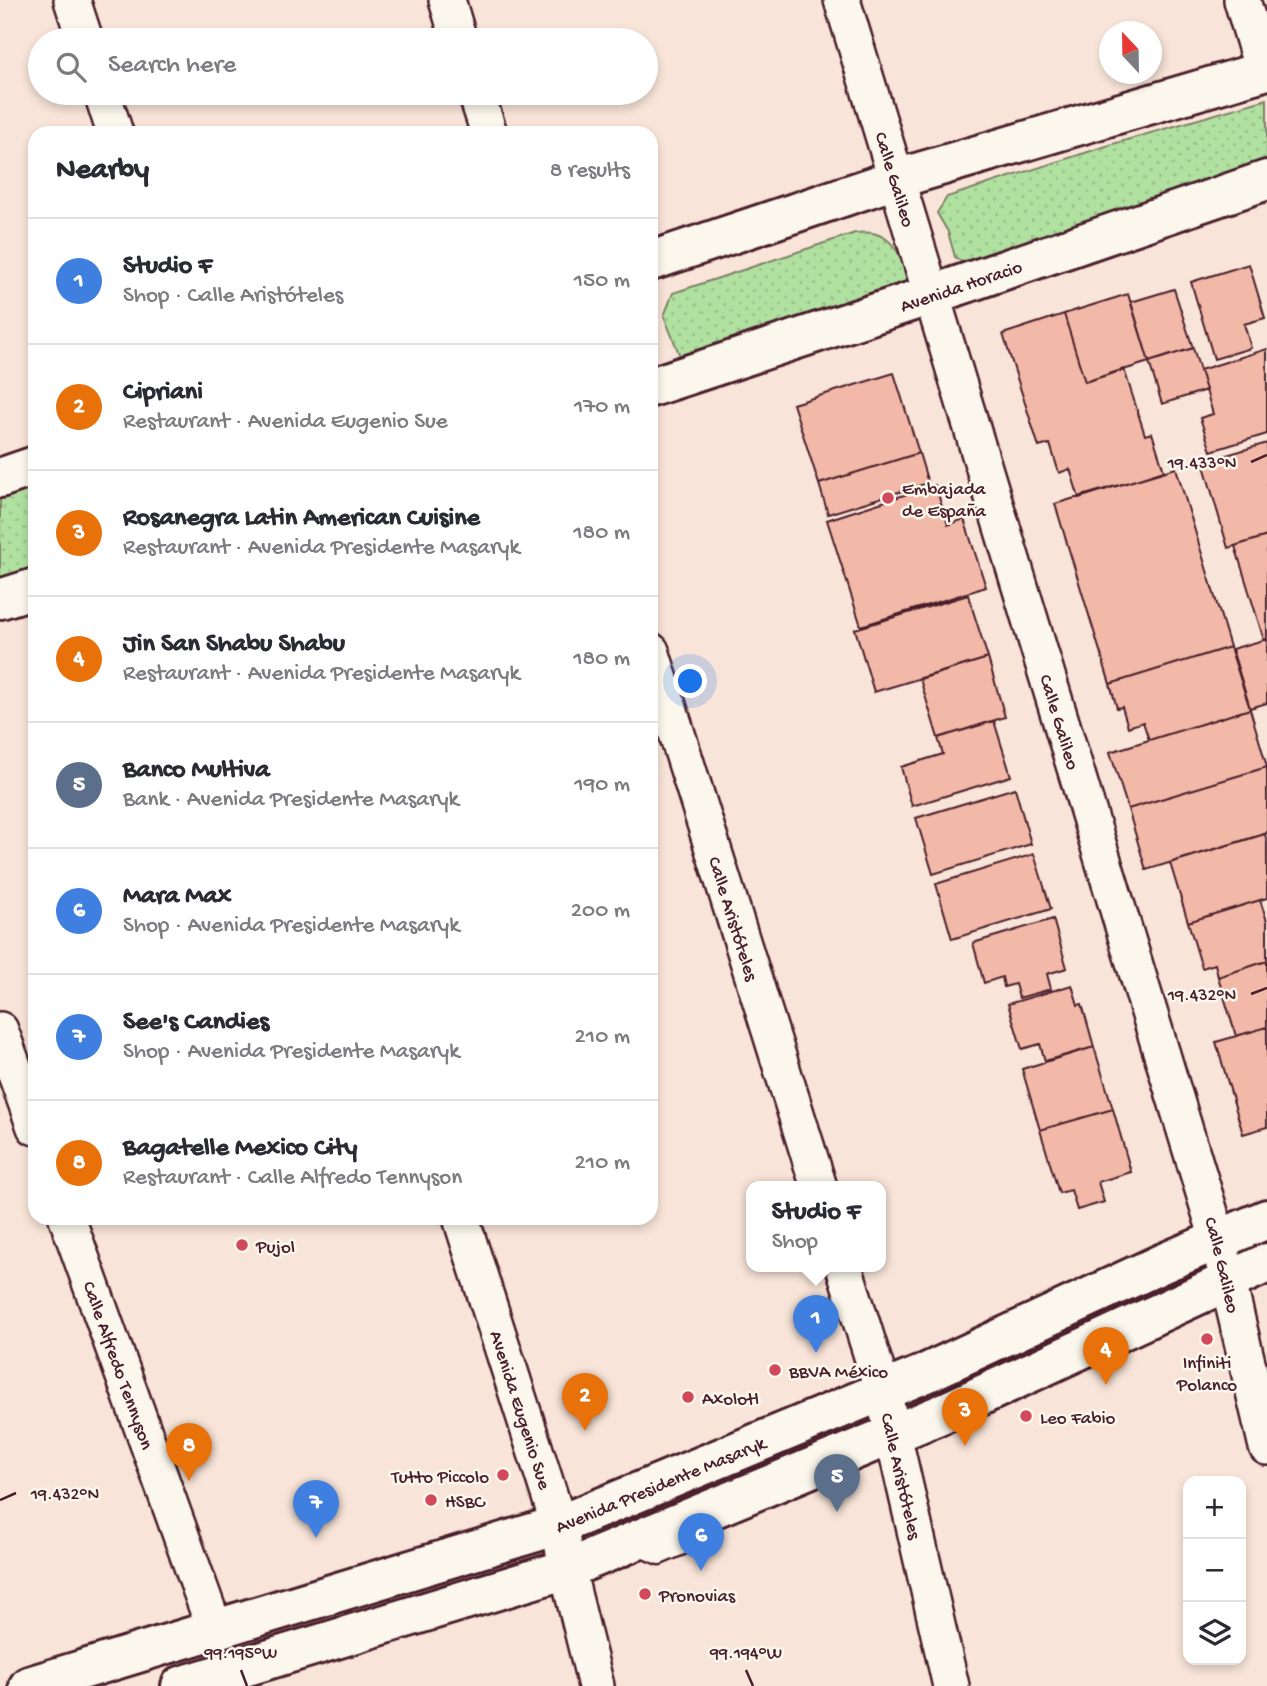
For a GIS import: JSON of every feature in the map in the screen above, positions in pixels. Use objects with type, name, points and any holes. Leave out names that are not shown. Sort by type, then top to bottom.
[{"type":"street","points":[[72,0],[81,28]]},
{"type":"street","points":[[447,0],[455,28]]},
{"type":"street","name":"Calle Galileo","points":[[842,0],[1218,1238],[1267,1447]]},
{"type":"street","points":[[658,259],[897,179],[1265,71],[1242,0]]},
{"type":"street","points":[[106,105],[113,126]]},
{"type":"street","points":[[480,105],[487,126]]},
{"type":"street","name":"Avenida Horacio","points":[[658,385],[1267,180]]},
{"type":"street","points":[[0,478],[28,468]]},
{"type":"street","points":[[0,599],[28,590]]},
{"type":"street","name":"Calle Aristóteles","points":[[658,673],[817,1181]]},
{"type":"street","points":[[0,1030],[28,1108]]},
{"type":"street","name":"Avenida Presidente Masaryk","points":[[29,1686],[559,1525],[924,1374],[1218,1238],[1267,1219]]},
{"type":"street","name":"Calle Alfredo Tennyson","points":[[70,1225],[215,1630]]},
{"type":"street","name":"Avenida Eugenio Sue","points":[[463,1225],[559,1525],[596,1686]]},
{"type":"street","points":[[181,1686],[227,1679],[568,1569],[939,1415],[1267,1263]]},
{"type":"street","name":"Calle Aristóteles","points":[[847,1272],[883,1391],[951,1686]]},
{"type":"green space","points":[[1267,99],[1267,174],[970,268],[955,257],[948,232],[937,213],[947,197]]},
{"type":"green space","points":[[855,233],[872,233],[889,241],[900,256],[912,292],[700,369],[680,356],[664,316],[673,293]]},
{"type":"green space","points":[[28,475],[28,571],[0,581],[0,484]]},
{"type":"building","points":[[1249,264],[1265,318],[1244,324],[1251,348],[1214,359],[1191,282]]},
{"type":"building","points":[[1174,289],[1193,348],[1149,362],[1131,302]]},
{"type":"building","points":[[1128,294],[1149,362],[1085,382],[1064,314]]},
{"type":"building","points":[[1064,314],[1085,382],[1124,369],[1145,435],[1152,433],[1164,471],[1079,498],[1070,469],[1059,473],[1050,444],[1039,447],[1003,334]]},
{"type":"building","points":[[1193,348],[1206,390],[1162,404],[1149,362]]},
{"type":"building","points":[[1267,349],[1267,434],[1211,451],[1200,418],[1213,414],[1200,370]]},
{"type":"building","points":[[894,373],[919,453],[819,484],[793,404]]},
{"type":"building","points":[[1267,443],[1267,536],[1228,548],[1203,462]]},
{"type":"building","points":[[919,453],[928,483],[828,514],[819,484]]},
{"type":"building","points":[[1176,468],[1230,647],[1110,684],[1055,504]]},
{"type":"building","points":[[935,485],[948,525],[964,519],[986,587],[861,626],[827,520]]},
{"type":"building","points":[[1267,536],[1267,639],[1264,640],[1235,546]]},
{"type":"building","points":[[968,595],[988,658],[874,692],[855,629]]},
{"type":"building","points":[[1267,639],[1267,703],[1250,708],[1232,649]]},
{"type":"building","points":[[1230,647],[1250,709],[1149,740],[1143,722],[1128,727],[1122,707],[1117,708],[1110,684]]},
{"type":"building","points":[[988,658],[1005,717],[938,738],[920,679]]},
{"type":"building","points":[[1250,709],[1267,767],[1128,809],[1110,752]]},
{"type":"building","points":[[994,721],[1011,776],[912,806],[901,767],[943,754],[938,738]]},
{"type":"building","points":[[1267,767],[1267,833],[1146,870],[1128,809]]},
{"type":"building","points":[[1015,788],[1031,844],[933,874],[916,818]]},
{"type":"building","points":[[1265,834],[1267,898],[1188,922],[1170,863]]},
{"type":"building","points":[[1034,854],[1051,909],[952,939],[936,884]]},
{"type":"building","points":[[1260,900],[1267,921],[1267,961],[1218,977],[1215,964],[1202,968],[1188,922]]},
{"type":"building","points":[[1053,919],[1067,968],[1047,974],[1051,989],[1019,998],[1015,984],[1004,987],[1002,977],[984,983],[973,943]]},
{"type":"building","points":[[1267,961],[1267,1027],[1236,1036],[1218,977]]},
{"type":"building","points":[[1072,985],[1078,1005],[1082,1004],[1094,1047],[1045,1061],[1040,1044],[1022,1049],[1008,1004]]},
{"type":"building","points":[[1267,1027],[1267,1127],[1243,1134],[1216,1042]]},
{"type":"building","points":[[1094,1047],[1113,1109],[1040,1130],[1022,1069]]},
{"type":"building","points":[[1113,1109],[1131,1172],[1098,1182],[1104,1202],[1077,1210],[1071,1190],[1059,1193],[1040,1130]]},
{"type":"place","name":"Embajada de España","points":[[888,498]]},
{"type":"place","name":"Pujol","points":[[242,1245]]},
{"type":"place","name":"Infiniti Polanco","points":[[1207,1339]]},
{"type":"place","name":"Studio F","points":[[816,1353]]},
{"type":"place","name":"BBVA México","points":[[775,1370]]},
{"type":"place","name":"Jin San Shabu Shabu","points":[[1106,1385]]},
{"type":"place","name":"Axolotl","points":[[688,1397]]},
{"type":"place","name":"Leo Fabio","points":[[1026,1416]]},
{"type":"place","name":"Cipriani","points":[[585,1431]]},
{"type":"place","name":"Rosanegra Latin American Cuisine","points":[[965,1446]]},
{"type":"place","name":"Tutto Piccolo","points":[[503,1475]]},
{"type":"place","name":"Bagatelle Mexico City","points":[[189,1481]]},
{"type":"place","name":"HSBC","points":[[431,1500]]},
{"type":"place","name":"Banco Multiva","points":[[837,1512]]},
{"type":"place","name":"See's Candies","points":[[316,1538]]},
{"type":"place","name":"Mara Max","points":[[701,1571]]},
{"type":"place","name":"Pronovias","points":[[645,1594]]}]
